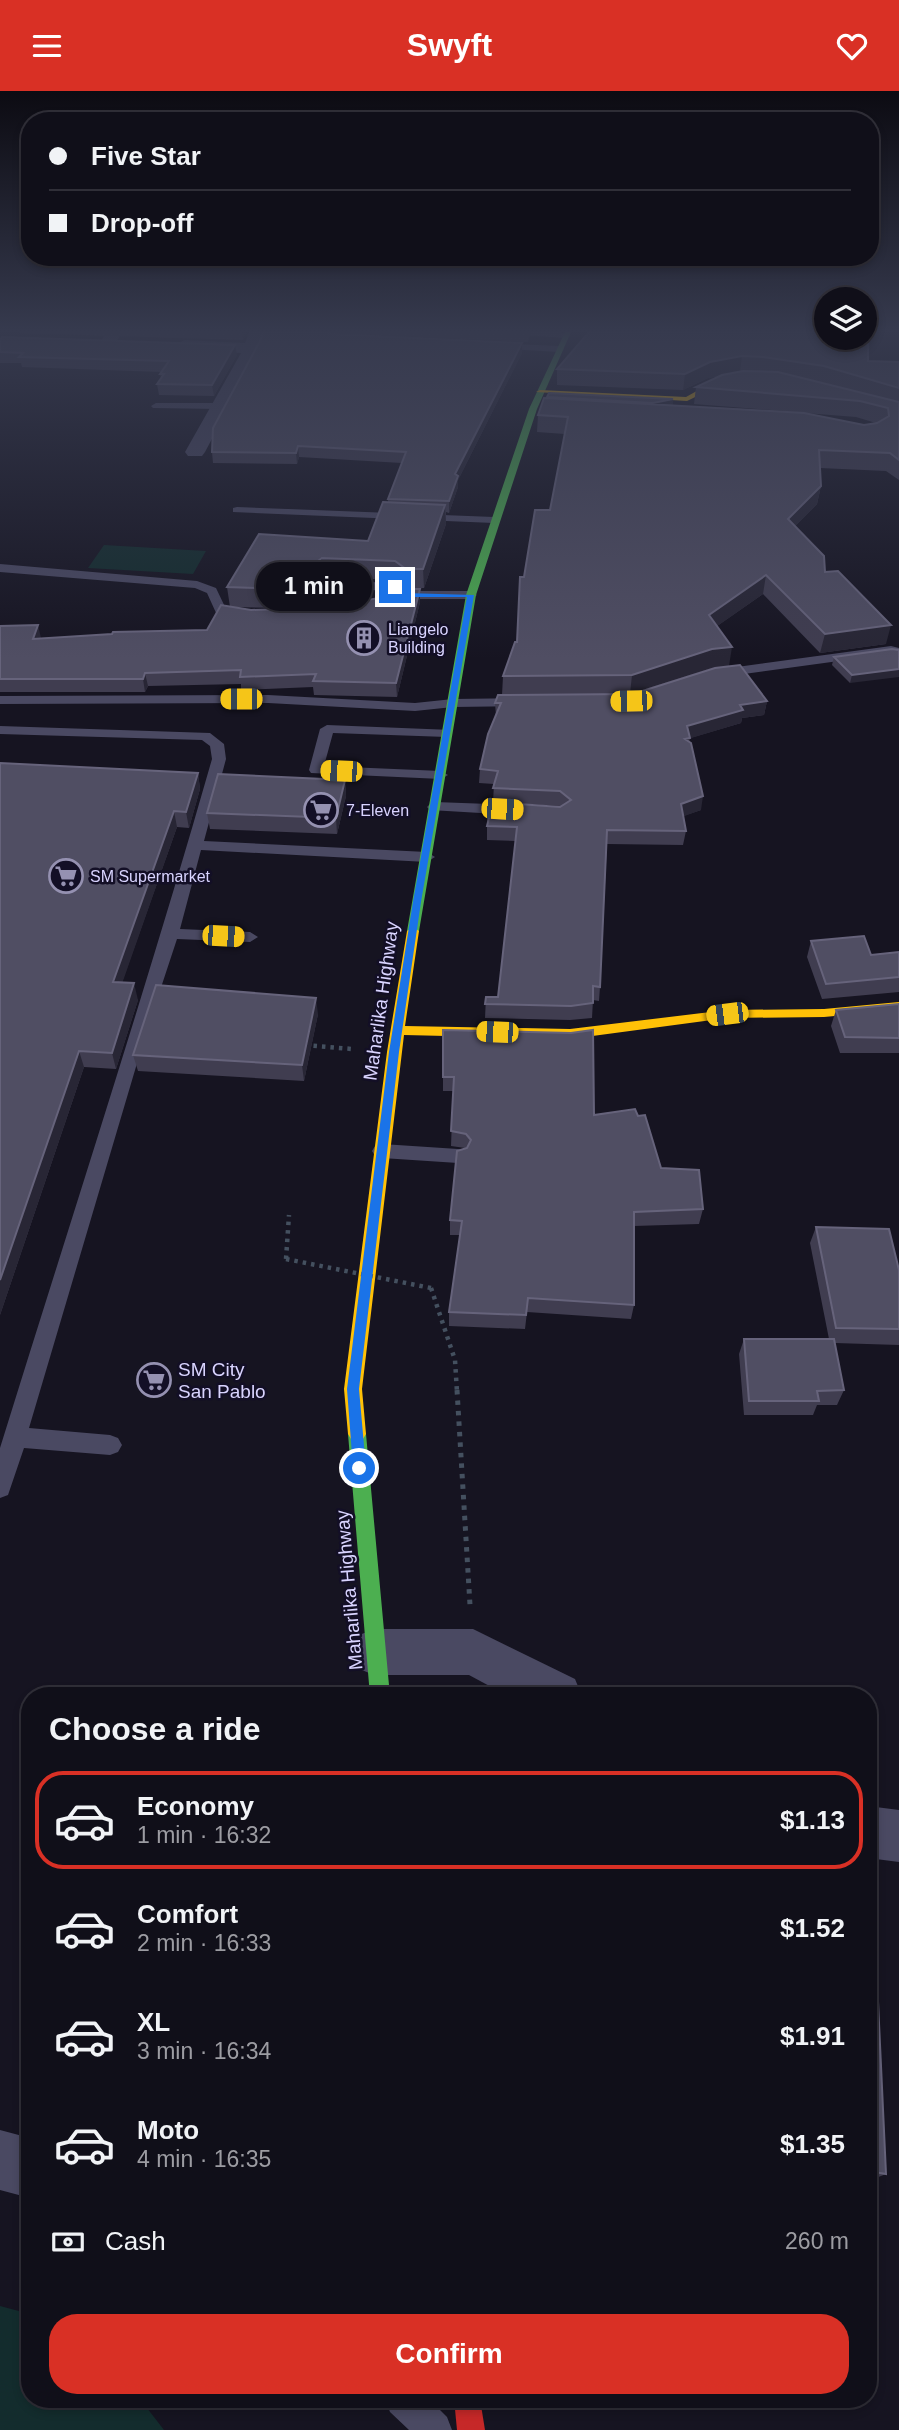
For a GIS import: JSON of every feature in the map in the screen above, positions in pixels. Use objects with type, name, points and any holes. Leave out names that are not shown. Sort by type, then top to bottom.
[{"type":"main road","name":"Maharlika Highway","points":[[377,1674],[353,1389],[394,1052],[400,1030],[417,902],[471,595],[494,520],[527,441]]},
{"type":"main road","points":[[400,1030],[570,1034],[727,1014],[824,1013],[899,1006]]},
{"type":"main road","points":[[468,2408],[471,2430]]},
{"type":"street","points":[[195,452],[201,441]]},
{"type":"street","points":[[377,1674],[472,1652],[540,1687]]},
{"type":"street","points":[[877,1833],[899,1836]]},
{"type":"lane","points":[[237,510],[494,520]]},
{"type":"lane","points":[[0,568],[197,585],[212,591],[222,612],[270,616],[287,615],[310,602],[323,583],[395,587],[403,595]]},
{"type":"lane","points":[[377,604],[388,603],[403,595],[471,595]]},
{"type":"lane","points":[[697,679],[813,660],[891,650],[899,653]]},
{"type":"lane","points":[[0,700],[268,699],[415,708],[453,703],[531,702]]},
{"type":"lane","points":[[441,775],[316,770],[327,729],[447,733]]},
{"type":"lane","points":[[0,730],[205,736],[217,744],[219,759],[170,934],[136,1033],[0,1487]]},
{"type":"lane","points":[[435,807],[527,810]]},
{"type":"lane","points":[[196,845],[427,857]]},
{"type":"lane","points":[[170,934],[250,937]]},
{"type":"lane","points":[[382,1151],[458,1156]]},
{"type":"lane","points":[[16,1437],[110,1445]]},
{"type":"lane","points":[[412,2408],[434,2430]]},
{"type":"path","points":[[302,1045],[394,1052]]},
{"type":"path","points":[[289,1215],[286,1259],[431,1288],[455,1360],[472,1652]]},
{"type":"green space","points":[[104,545],[206,551],[193,574],[88,568]]},
{"type":"green space","points":[[0,2306],[21,2312],[21,2408],[147,2408],[164,2430],[0,2430]]},
{"type":"building","points":[[212,441],[472,441],[455,474],[458,476],[449,501],[388,499],[406,452],[298,446],[296,453],[212,452]]},
{"type":"building","points":[[563,441],[899,441],[899,460],[890,453],[819,450],[821,486],[788,519],[824,556],[825,572],[838,571],[891,625],[825,634],[766,575],[709,615],[732,647],[712,649],[632,675],[503,676],[517,642],[520,577],[524,577],[535,510],[550,510]]},
{"type":"building","points":[[383,502],[445,505],[423,569],[406,569],[395,561],[322,558],[281,589],[227,587],[259,534],[368,541]]},
{"type":"building","points":[[405,589],[420,589],[396,683],[313,681],[316,674],[240,677],[241,670],[145,673],[143,679],[0,679],[0,626],[38,625],[33,639],[113,632],[207,630],[221,605],[251,610],[286,609],[305,596],[367,600],[392,596]]},
{"type":"building","points":[[899,650],[899,669],[852,675],[834,657]]},
{"type":"building","points":[[740,665],[767,701],[740,705],[743,710],[687,726],[690,738],[685,739],[691,743],[703,796],[681,804],[686,831],[607,830],[600,987],[593,986],[593,1003],[571,1006],[485,1004],[486,997],[498,997],[517,827],[487,826],[491,810],[487,810],[489,802],[560,807],[571,800],[560,791],[493,788],[498,771],[480,769],[488,734],[501,703],[495,703],[498,695],[633,694],[715,668]]},
{"type":"building","points":[[0,763],[198,773],[186,812],[174,811],[113,982],[134,983],[112,1053],[79,1051],[0,1280]]},
{"type":"building","points":[[218,774],[345,780],[336,818],[207,813]]},
{"type":"building","points":[[864,936],[871,955],[899,952],[899,977],[826,984],[811,941]]},
{"type":"building","points":[[156,985],[316,998],[302,1065],[133,1055]]},
{"type":"building","points":[[899,1004],[899,1038],[845,1037],[836,1010]]},
{"type":"building","points":[[443,1030],[571,1033],[593,1030],[594,1115],[635,1109],[638,1116],[645,1115],[661,1168],[699,1170],[703,1209],[634,1212],[634,1305],[528,1298],[526,1315],[449,1312],[462,1221],[450,1220],[457,1151],[467,1148],[471,1140],[466,1134],[451,1131],[454,1077],[443,1077]]},
{"type":"building","points":[[816,1227],[889,1229],[899,1270],[899,1329],[836,1328]]},
{"type":"building","points":[[744,1339],[834,1339],[844,1390],[817,1391],[819,1401],[749,1401]]},
{"type":"building","points":[[877,1980],[886,2174],[877,2172]]},
{"type":"traffic: fast","points":[[413,931],[471,595],[522,441]]},
{"type":"traffic: fast","points":[[357,1434],[379,1687]]},
{"type":"traffic: slow","points":[[357,1434],[353,1389],[394,1052],[413,931]]},
{"type":"traffic: slow","points":[[400,1030],[570,1034],[727,1014],[824,1013],[899,1006]]},
{"type":"traffic: jam","points":[[468,2408],[471,2430]]},
{"type":"place","name":"Liangelo Building","points":[[364,638]]},
{"type":"place","name":"7-Eleven","points":[[321,810]]},
{"type":"place","name":"SM Supermarket","points":[[66,876]]},
{"type":"place","name":"SM City San Pablo","points":[[154,1380]]},
{"type":"route","points":[[359,1468],[353,1389],[394,1052],[400,1030],[417,902],[471,595],[403,595],[395,587]]}]
